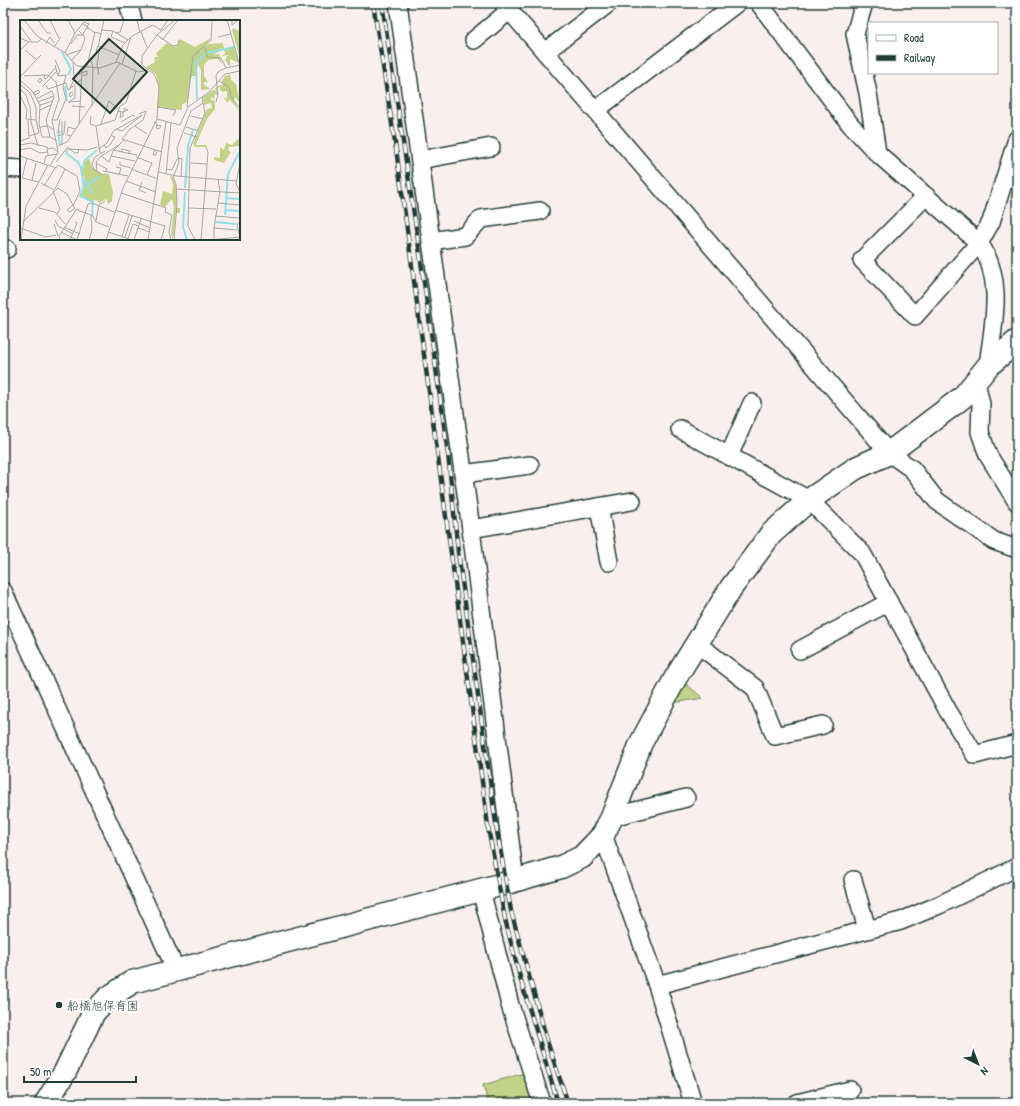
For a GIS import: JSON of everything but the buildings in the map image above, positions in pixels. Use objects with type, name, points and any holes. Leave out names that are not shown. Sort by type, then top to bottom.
[{"type":"street","points":[[128,3],[133,20]]},
{"type":"street","points":[[398,3],[471,529],[515,881]]},
{"type":"street","points":[[545,52],[609,3]]},
{"type":"street","points":[[596,110],[738,3]]},
{"type":"street","points":[[759,3],[850,124],[877,153],[979,243],[987,254],[995,278],[995,304],[982,374],[980,432],[988,455],[1017,502]]},
{"type":"street","points":[[864,3],[855,34],[868,93],[877,153]]},
{"type":"street","points":[[474,40],[506,7],[889,453],[912,469],[937,501],[994,540],[1017,549]]},
{"type":"street","points":[[926,196],[862,260],[915,316],[979,243],[991,222],[1017,139]]},
{"type":"street","points":[[420,160],[491,147]]},
{"type":"street","points":[[3,168],[20,169]]},
{"type":"street","points":[[431,241],[464,236],[481,220],[540,211]]},
{"type":"street","points":[[46,1103],[65,1072],[94,1012],[108,998],[132,982],[515,881],[561,867],[582,857],[607,826],[641,743],[696,643],[730,588],[771,534],[809,500],[856,468],[889,453],[963,397],[982,374],[1017,341]]},
{"type":"street","points":[[729,456],[752,403]]},
{"type":"street","points":[[680,429],[809,500],[862,553],[948,711],[975,755],[1017,744]]},
{"type":"street","points":[[463,474],[530,465]]},
{"type":"street","points":[[471,529],[632,501]]},
{"type":"street","points":[[600,507],[609,562]]},
{"type":"street","points":[[3,591],[176,970]]},
{"type":"street","points":[[800,650],[889,602]]},
{"type":"street","points":[[696,643],[755,688],[775,736],[823,725]]},
{"type":"street","points":[[607,826],[686,798]]},
{"type":"street","points":[[607,826],[693,1103]]},
{"type":"street","points":[[657,985],[901,921],[1017,867]]},
{"type":"street","points":[[853,880],[867,929]]},
{"type":"street","points":[[481,890],[510,1005],[542,1103]]},
{"type":"street","points":[[797,1103],[850,1090]]},
{"type":"green space","points":[[683,682],[703,698],[673,703]]},
{"type":"green space","points":[[528,1072],[540,1103],[488,1103],[483,1085]]},
{"type":"railway","points":[[373,3],[397,156],[489,833],[505,919],[521,981],[558,1103]]},
{"type":"railway","points":[[382,3],[420,254],[448,454],[458,552],[497,831],[511,911],[548,1044],[568,1103]]},
{"type":"place","name":"船橋旭保育園","points":[[59,1005]]}]
